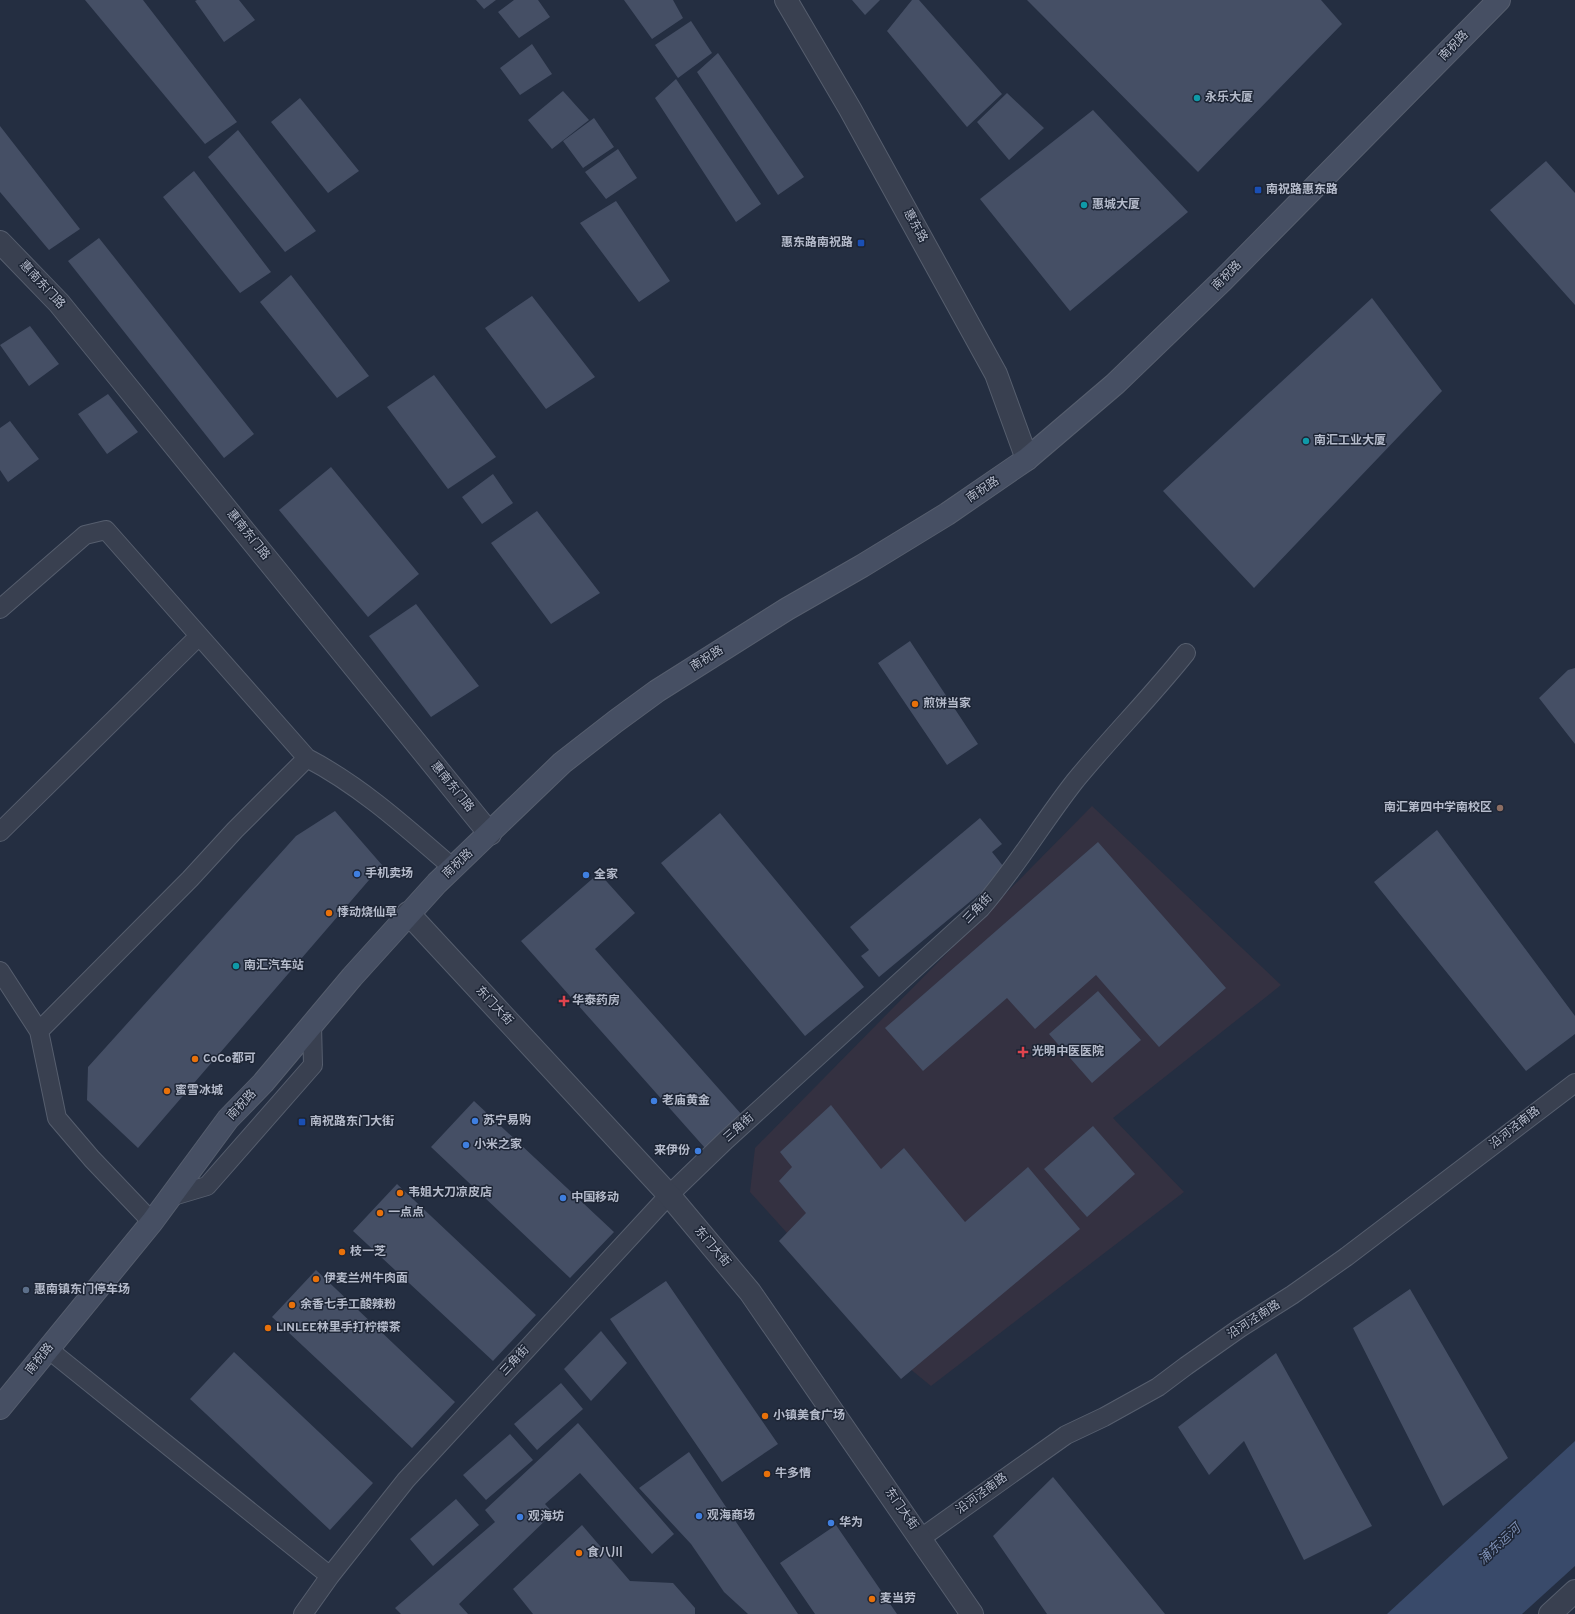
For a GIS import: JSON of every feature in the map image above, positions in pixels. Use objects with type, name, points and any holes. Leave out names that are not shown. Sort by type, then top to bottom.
[{"type":"main road","name":"南祝路","points":[[0,1408],[152,1222],[228,1119],[263,1083],[408,913],[562,762],[657,691],[787,609],[862,566],[947,514],[1027,459],[1115,384],[1223,280],[1499,0]]},
{"type":"street","name":"惠东路","points":[[786,0],[850,108],[996,374],[1027,459]]},
{"type":"street","name":"惠南东门路","points":[[0,242],[59,303],[490,834]]},
{"type":"street","name":"东门大街","points":[[408,913],[669,1195],[750,1292],[972,1614]]},
{"type":"street","points":[[1550,1614],[1575,1591]]},
{"type":"lane","points":[[0,609],[85,535],[106,530],[307,758],[325,767],[396,817],[453,868]]},
{"type":"lane","points":[[0,832],[199,636]]},
{"type":"lane","name":"三角街","points":[[303,1614],[378,1513],[437,1444],[669,1195],[732,1135],[981,908],[1000,885],[1076,780],[1162,683],[1186,653]]},
{"type":"lane","points":[[40,1031],[163,907],[235,830],[307,758]]},
{"type":"lane","points":[[0,971],[40,1031],[57,1118],[152,1222]]},
{"type":"lane","name":"沿河泾南路","points":[[921,1538],[1066,1435],[1104,1417],[1158,1387],[1234,1332],[1340,1262],[1575,1083]]},
{"type":"lane","points":[[48,1349],[330,1576]]},
{"type":"shaded area","name":"光明中医医院","points":[[1092,806],[1281,985],[1113,1118],[1184,1192],[931,1386],[909,1368],[750,1192],[755,1148]]},
{"type":"water","name":"浦东运河","points":[[1575,1441],[1575,1566],[1522,1614],[1387,1614]]},
{"type":"building","points":[[85,0],[143,0],[237,122],[205,144]]},
{"type":"building","points":[[239,0],[255,20],[224,42],[195,1]]},
{"type":"building","points":[[476,0],[496,0],[484,9]]},
{"type":"building","points":[[514,0],[538,0],[550,17],[519,38],[498,12]]},
{"type":"building","points":[[624,0],[673,0],[683,18],[652,39]]},
{"type":"building","points":[[852,0],[880,0],[865,15]]},
{"type":"building","points":[[912,0],[919,0],[1002,94],[967,127],[887,31]]},
{"type":"building","name":"永乐大厦","points":[[1027,0],[1321,0],[1342,24],[1198,172]]},
{"type":"building","points":[[691,21],[712,53],[678,78],[655,45]]},
{"type":"building","points":[[532,44],[552,74],[520,95],[500,68]]},
{"type":"building","points":[[718,53],[804,177],[778,195],[697,72]]},
{"type":"building","points":[[676,79],[761,204],[736,222],[655,98]]},
{"type":"building","points":[[563,91],[589,120],[552,149],[528,120]]},
{"type":"building","points":[[1007,93],[1044,128],[1009,160],[977,122]]},
{"type":"building","points":[[300,98],[359,171],[328,193],[271,122]]},
{"type":"building","name":"惠城大厦","points":[[1093,110],[1188,212],[1070,311],[980,199]]},
{"type":"building","points":[[594,118],[614,147],[583,168],[563,141]]},
{"type":"building","points":[[0,126],[80,229],[49,250],[0,192]]},
{"type":"building","points":[[238,130],[316,231],[285,252],[208,157]]},
{"type":"building","points":[[618,149],[637,178],[606,199],[585,172]]},
{"type":"building","points":[[1546,161],[1575,193],[1575,305],[1490,210]]},
{"type":"building","points":[[194,171],[271,272],[240,293],[163,197]]},
{"type":"building","points":[[616,201],[670,281],[639,302],[580,223]]},
{"type":"building","points":[[99,238],[254,434],[224,458],[68,261]]},
{"type":"building","points":[[291,275],[369,376],[337,398],[260,302]]},
{"type":"building","points":[[532,296],[595,377],[546,409],[485,328]]},
{"type":"building","name":"南汇工业大厦","points":[[1372,298],[1442,391],[1254,588],[1163,491]]},
{"type":"building","points":[[30,326],[59,364],[29,386],[0,345]]},
{"type":"building","points":[[434,375],[496,457],[448,489],[387,407]]},
{"type":"building","points":[[108,394],[138,432],[107,454],[78,414]]},
{"type":"building","points":[[10,421],[39,459],[8,482],[0,470],[0,428]]},
{"type":"building","points":[[331,467],[419,574],[368,617],[279,510]]},
{"type":"building","points":[[493,474],[513,503],[482,524],[462,497]]},
{"type":"building","points":[[537,511],[600,593],[551,624],[491,543]]},
{"type":"building","points":[[416,604],[479,686],[431,717],[369,636]]},
{"type":"building","points":[[910,641],[978,744],[947,765],[878,663]]},
{"type":"building","points":[[1575,668],[1575,744],[1539,698],[1568,670]]},
{"type":"building","name":"南汇汽车站","points":[[335,811],[382,865],[138,1148],[87,1100],[88,1067],[296,836]]},
{"type":"building","points":[[720,813],[864,987],[805,1036],[661,863]]},
{"type":"building","points":[[980,818],[1002,844],[992,852],[1007,871],[879,977],[861,956],[869,950],[850,927]]},
{"type":"building","points":[[1437,830],[1575,1016],[1575,1034],[1526,1071],[1374,882]]},
{"type":"building","points":[[1098,842],[1226,988],[1159,1047],[1096,975],[1035,1029],[1007,998],[923,1071],[885,1028]]},
{"type":"building","points":[[599,873],[635,913],[595,949],[742,1115],[705,1148],[521,941]]},
{"type":"building","points":[[1098,991],[1141,1040],[1092,1083],[1049,1034]]},
{"type":"building","points":[[474,1101],[614,1232],[570,1278],[431,1147]]},
{"type":"building","points":[[831,1105],[881,1169],[904,1148],[965,1222],[1028,1167],[1080,1229],[901,1379],[779,1241],[806,1213],[779,1181],[792,1167],[780,1152]]},
{"type":"building","points":[[1093,1126],[1135,1174],[1087,1217],[1044,1169]]},
{"type":"building","points":[[397,1184],[536,1315],[493,1361],[353,1231]]},
{"type":"building","points":[[316,1270],[455,1402],[412,1448],[272,1317]]},
{"type":"building","points":[[666,1281],[778,1444],[722,1482],[610,1319]]},
{"type":"building","points":[[1410,1289],[1508,1458],[1443,1506],[1353,1328]]},
{"type":"building","points":[[601,1331],[627,1363],[591,1401],[564,1369]]},
{"type":"building","points":[[234,1352],[373,1483],[330,1530],[190,1399]]},
{"type":"building","points":[[1276,1353],[1372,1526],[1304,1560],[1244,1441],[1209,1475],[1178,1427]]},
{"type":"building","points":[[561,1383],[583,1409],[537,1450],[514,1424]]},
{"type":"building","name":"观海坊","points":[[578,1423],[674,1534],[652,1554],[580,1473],[545,1504],[553,1513],[459,1604],[468,1614],[401,1614],[395,1608],[495,1522],[485,1510]]},
{"type":"building","points":[[510,1434],[533,1460],[486,1500],[463,1475]]},
{"type":"building","name":"观海商场","points":[[689,1452],[798,1614],[748,1614],[724,1592],[691,1544],[639,1488]]},
{"type":"building","points":[[1053,1477],[1165,1614],[1047,1614],[993,1536]]},
{"type":"building","points":[[456,1499],[479,1525],[433,1566],[410,1539]]},
{"type":"building","name":"食八川","points":[[582,1525],[630,1581],[673,1583],[695,1608],[695,1614],[533,1614],[513,1589]]},
{"type":"building","points":[[836,1525],[897,1614],[815,1614],[780,1563]]},
{"type":"place","name":"永乐大厦","points":[[1197,98]]},
{"type":"place","name":"南祝路惠东路","points":[[1258,190]]},
{"type":"place","name":"惠城大厦","points":[[1084,205]]},
{"type":"place","name":"惠东路南祝路","points":[[861,243]]},
{"type":"place","name":"南汇工业大厦","points":[[1306,441]]},
{"type":"place","name":"煎饼当家","points":[[915,704]]},
{"type":"place","name":"南汇第四中学南校区","points":[[1500,808]]},
{"type":"place","name":"手机卖场","points":[[357,874]]},
{"type":"place","name":"全家","points":[[586,875]]},
{"type":"place","name":"悸动烧仙草","points":[[329,913]]},
{"type":"place","name":"南汇汽车站","points":[[236,966]]},
{"type":"place","name":"华泰药房","points":[[564,1001]]},
{"type":"place","name":"光明中医医院","points":[[1023,1052]]},
{"type":"place","name":"CoCo都可","points":[[195,1059]]},
{"type":"place","name":"蜜雪冰城","points":[[167,1091]]},
{"type":"place","name":"老庙黄金","points":[[654,1101]]},
{"type":"place","name":"苏宁易购","points":[[475,1121]]},
{"type":"place","name":"南祝路东门大街","points":[[302,1122]]},
{"type":"place","name":"小米之家","points":[[466,1145]]},
{"type":"place","name":"来伊份","points":[[698,1151]]},
{"type":"place","name":"韦姐大刀凉皮店","points":[[400,1193]]},
{"type":"place","name":"中国移动","points":[[563,1198]]},
{"type":"place","name":"一点点","points":[[380,1213]]},
{"type":"place","name":"枝一芝","points":[[342,1252]]},
{"type":"place","name":"伊麦兰州牛肉面","points":[[316,1279]]},
{"type":"place","name":"惠南镇东门停车场","points":[[26,1290]]},
{"type":"place","name":"余香七手工酸辣粉","points":[[292,1305]]},
{"type":"place","name":"LINLEE林里·手打柠檬茶","points":[[268,1328]]},
{"type":"place","name":"小镇美食广场","points":[[765,1416]]},
{"type":"place","name":"牛多情","points":[[767,1474]]},
{"type":"place","name":"观海商场","points":[[699,1516]]},
{"type":"place","name":"观海坊","points":[[520,1517]]},
{"type":"place","name":"华为","points":[[831,1523]]},
{"type":"place","name":"食八川","points":[[579,1553]]},
{"type":"place","name":"麦当劳","points":[[872,1599]]}]
